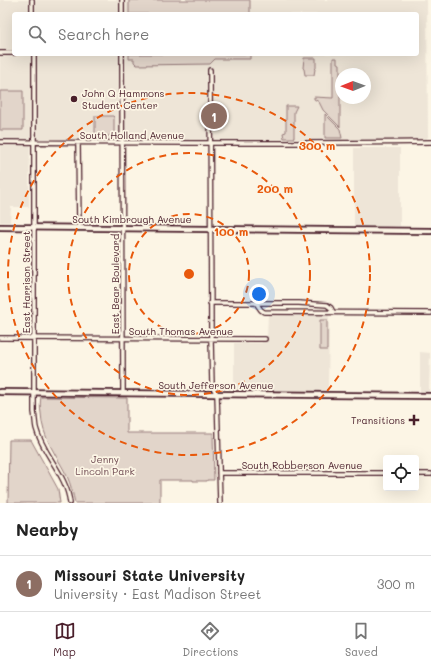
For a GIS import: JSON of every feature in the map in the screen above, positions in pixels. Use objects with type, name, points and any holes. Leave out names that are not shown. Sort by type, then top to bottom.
[{"type":"main road","name":"South Kimbrough Avenue","points":[[0,227],[431,231]]},
{"type":"main road","name":"South Jefferson Avenue","points":[[0,392],[431,396]]},
{"type":"street","points":[[32,0],[32,12]]},
{"type":"street","points":[[122,0],[122,12]]},
{"type":"street","points":[[0,53],[12,53]]},
{"type":"street","name":"East Harrison Street","points":[[34,56],[34,412],[36,428],[46,450],[65,483],[70,503]]},
{"type":"street","name":"East Bear Boulevard","points":[[122,56],[123,393]]},
{"type":"street","points":[[210,70],[210,339],[212,386],[217,394],[220,503]]},
{"type":"street","name":"South Holland Avenue","points":[[0,142],[347,144],[431,142]]},
{"type":"street","points":[[78,143],[78,227]]},
{"type":"street","points":[[210,303],[299,303],[327,305],[330,306],[333,312]]},
{"type":"street","points":[[256,303],[264,312],[431,313]]},
{"type":"street","name":"South Thomas Avenue","points":[[0,338],[265,340]]},
{"type":"street","name":"South Robberson Avenue","points":[[219,473],[383,473]]},
{"type":"street","points":[[419,474],[431,474]]},
{"type":"shaded area","points":[[0,0],[427,0],[428,137],[426,140],[322,142],[97,141],[93,139],[39,141],[30,139],[29,207],[11,207],[10,222],[0,222]]},
{"type":"shaded area","points":[[354,148],[400,148],[400,226],[354,226]]},
{"type":"shaded area","points":[[268,314],[329,314],[328,392],[234,391],[234,343],[261,343],[267,339]]},
{"type":"shaded area","points":[[420,352],[430,353],[429,392],[420,393]]},
{"type":"green space","points":[[129,0],[250,0],[250,12],[129,12]]},
{"type":"green space","points":[[129,56],[250,56],[250,59],[215,59],[210,64],[137,65],[134,62],[134,59],[129,59]]},
{"type":"green space","points":[[304,58],[316,58],[314,75],[305,75],[303,68]]},
{"type":"green space","points":[[333,58],[337,58],[337,63],[340,64],[340,68],[335,68],[335,104],[340,104],[340,127],[323,110],[319,102],[314,99],[314,97],[333,98]]},
{"type":"green space","points":[[0,91],[23,91],[23,130],[0,130]]},
{"type":"green space","points":[[286,106],[297,106],[294,112],[294,138],[284,138],[283,133],[286,132]]},
{"type":"green space","points":[[325,114],[340,129],[342,138],[325,138]]},
{"type":"green space","points":[[95,116],[114,117],[113,136],[95,136]]},
{"type":"green space","points":[[320,320],[327,320],[327,350],[320,350]]},
{"type":"green space","name":"Jenny Lincoln Park","points":[[41,397],[127,398],[127,433],[213,433],[214,480],[160,480],[160,503],[75,503],[67,476],[50,446],[44,430],[40,409]]},
{"type":"green space","points":[[9,440],[31,440],[58,489],[60,503],[8,503]]},
{"type":"place","name":"John Q Hammons Student Center","points":[[74,99]]},
{"type":"place","name":"Missouri State University","points":[[214,116]]},
{"type":"place","name":"Transitions","points":[[414,420]]}]
